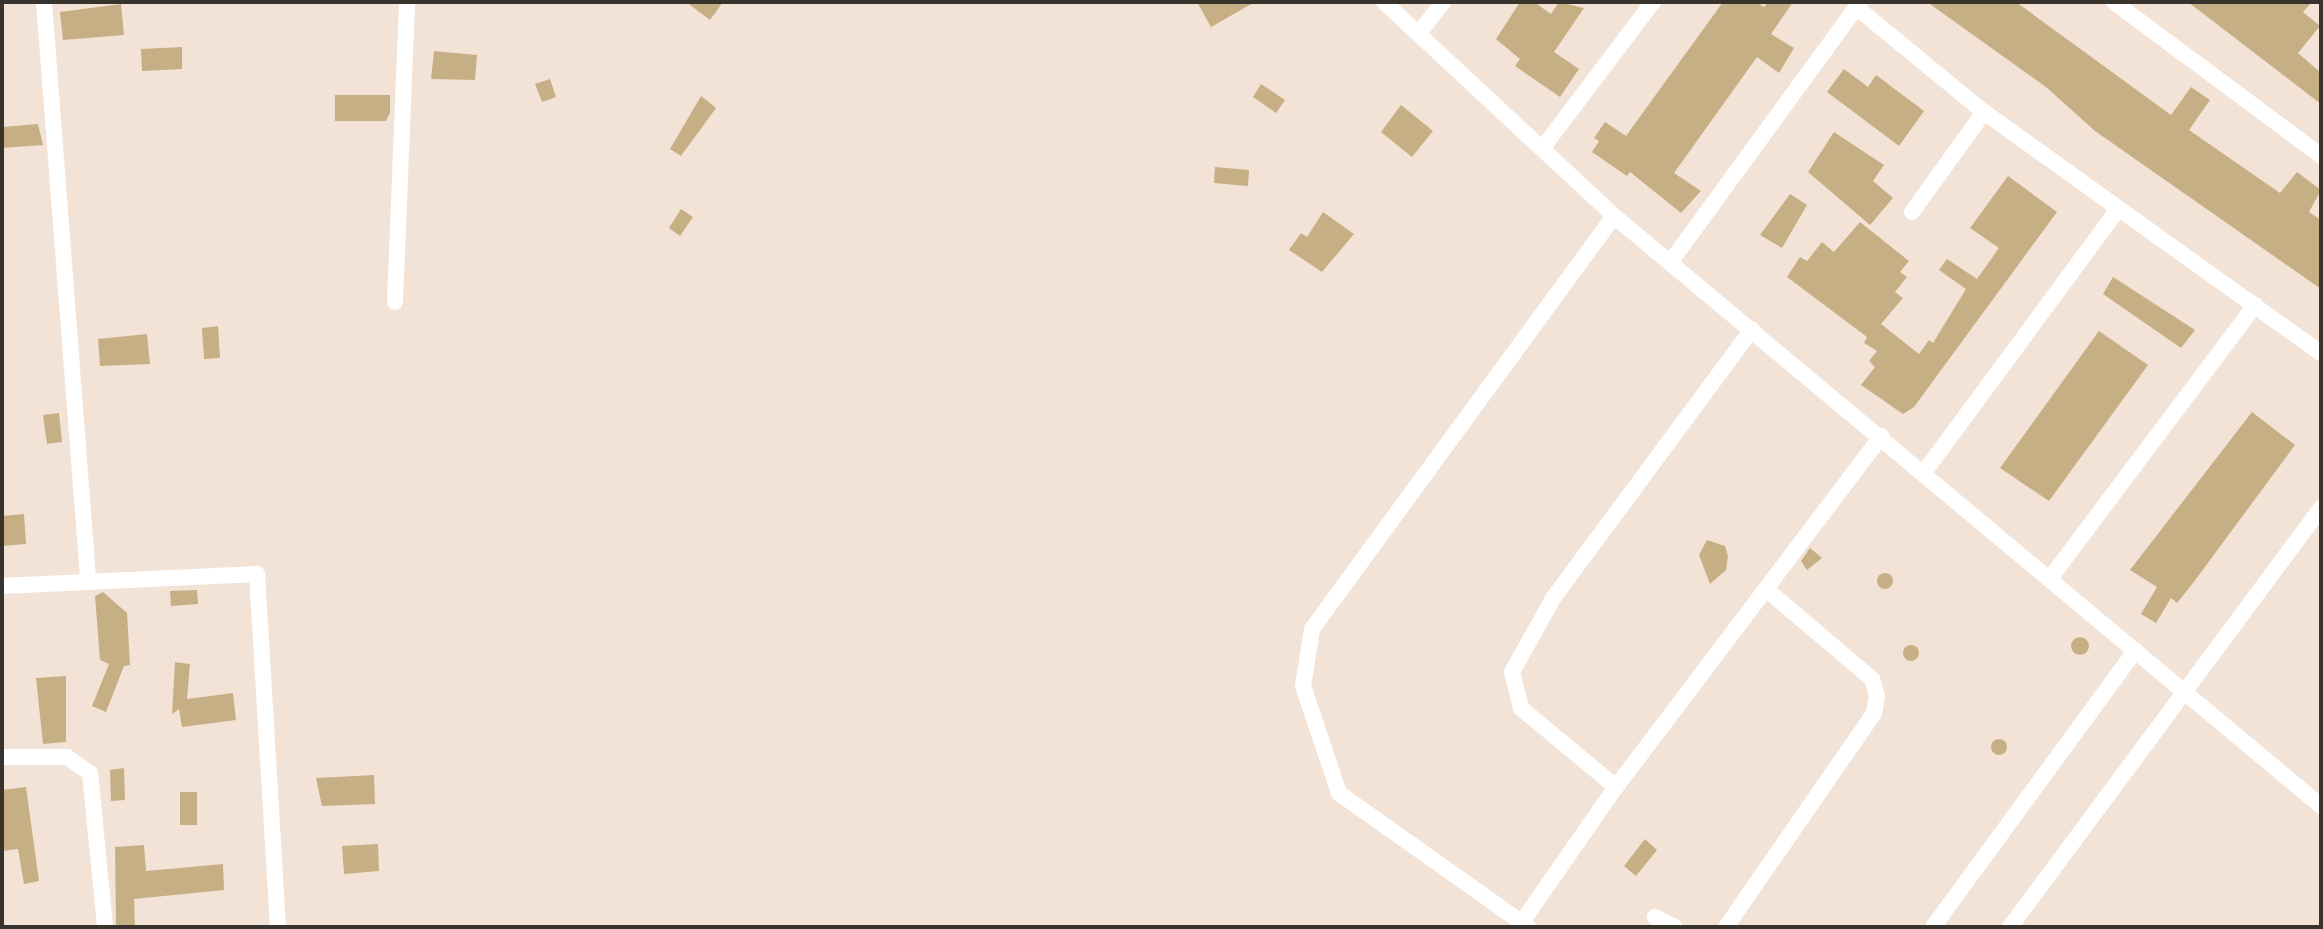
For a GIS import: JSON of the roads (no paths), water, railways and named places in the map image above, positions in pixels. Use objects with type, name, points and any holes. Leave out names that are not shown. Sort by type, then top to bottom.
[{"type":"street","points":[[44,2],[88,578]]},
{"type":"street","points":[[395,302],[407,2]]},
{"type":"street","points":[[1384,2],[1544,146],[1614,216],[1672,260],[1925,471],[2321,806]]},
{"type":"street","points":[[1419,33],[1443,2]]},
{"type":"street","points":[[1544,146],[1653,2]]},
{"type":"street","points":[[2114,2],[2321,156]]},
{"type":"street","points":[[1672,260],[1858,5],[1984,112],[2321,353]]},
{"type":"street","points":[[1912,212],[1984,112]]},
{"type":"street","points":[[1925,471],[2118,209]]},
{"type":"street","points":[[1614,216],[1312,629],[1303,686],[1339,793],[1525,925],[1616,787],[1881,436]]},
{"type":"street","points":[[2051,577],[2255,305]]},
{"type":"street","points":[[1616,787],[1521,708],[1512,672],[1554,597],[1752,329]]},
{"type":"street","points":[[2010,927],[2321,508]]},
{"type":"street","points":[[2,586],[88,578],[257,574],[278,927]]},
{"type":"street","points":[[1726,927],[1876,704],[1872,679],[1766,589]]},
{"type":"street","points":[[1933,927],[2136,650]]},
{"type":"street","points":[[2,757],[67,757],[90,773],[105,927]]},
{"type":"street","points":[[1655,917],[1675,927]]}]
